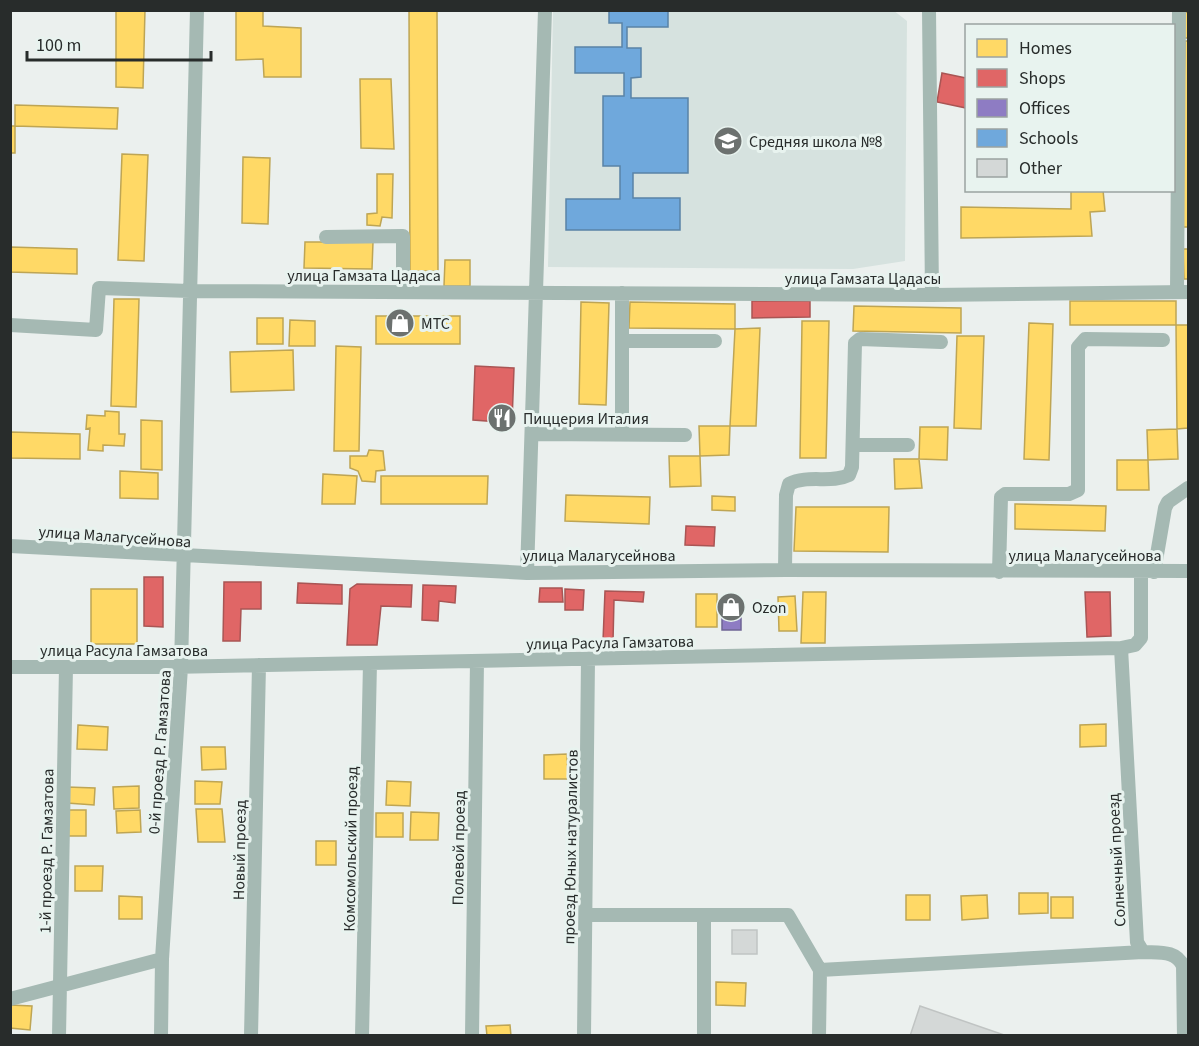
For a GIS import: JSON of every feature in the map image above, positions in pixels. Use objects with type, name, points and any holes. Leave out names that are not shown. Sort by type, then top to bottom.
[{"type":"street","name":"0-й проезд Р. Гамзатова","points":[[161,1035],[162,959],[181,667],[196,10]]},
{"type":"street","points":[[527,573],[533,434],[544,10]]},
{"type":"street","points":[[929,10],[932,294]]},
{"type":"street","points":[[1179,10],[1183,292]]},
{"type":"street","points":[[326,237],[403,236],[403,292]]},
{"type":"street","name":"улица Гамзата Цадаса","points":[[10,326],[96,330],[99,288],[190,291],[537,292]]},
{"type":"street","name":"улица Гамзата Цадасы","points":[[537,292],[932,294],[1183,292]]},
{"type":"street","points":[[622,293],[622,435]]},
{"type":"street","points":[[785,570],[786,495],[789,484],[799,479],[843,478],[849,475],[853,445],[855,343],[860,339],[941,342]]},
{"type":"street","points":[[999,572],[1001,498],[1005,494],[1069,494],[1078,490],[1078,347],[1081,341],[1085,339],[1163,340]]},
{"type":"street","points":[[623,341],[715,341]]},
{"type":"street","points":[[533,434],[685,435]]},
{"type":"street","points":[[853,445],[908,445]]},
{"type":"street","points":[[1121,648],[1135,645],[1141,638],[1148,572],[1165,508],[1168,502],[1188,488]]},
{"type":"street","name":"улица Малагусейнова","points":[[10,546],[183,557],[527,573],[785,570],[1188,571]]},
{"type":"street","name":"улица Расула Гамзатова","points":[[10,667],[181,667],[1121,648]]},
{"type":"street","name":"Солнечный проезд","points":[[1121,648],[1137,942],[1143,952]]},
{"type":"street","name":"проезд Юных натуралистов","points":[[584,1035],[588,659]]},
{"type":"street","name":"Полевой проезд","points":[[472,1035],[477,661]]},
{"type":"street","name":"Комсомольский проезд","points":[[362,1035],[370,663]]},
{"type":"street","name":"Новый проезд","points":[[251,1035],[259,665]]},
{"type":"street","name":"1-й проезд Р. Гамзатова","points":[[59,1035],[66,667]]},
{"type":"street","points":[[586,915],[788,915],[820,970],[819,1035]]},
{"type":"street","points":[[704,915],[704,1035]]},
{"type":"street","points":[[820,970],[1143,952],[1174,954],[1184,957],[1184,1035]]},
{"type":"street","points":[[10,999],[162,959]]},
{"type":"shaded area","name":"Средняя школа №8","points":[[893,10],[907,21],[905,261],[853,269],[548,267],[553,11]]},
{"type":"building: Homes","points":[[116,10],[145,10],[143,88],[116,87]]},
{"type":"building: Homes","points":[[236,10],[263,10],[263,26],[301,28],[301,77],[264,77],[263,59],[236,60]]},
{"type":"building: Homes","points":[[409,10],[437,10],[438,271],[410,271]]},
{"type":"building: Homes","points":[[1188,10],[1188,38],[1183,38],[1182,17]]},
{"type":"building: Homes","points":[[1185,41],[1188,41],[1188,227],[1181,227]]},
{"type":"building: Homes","points":[[360,79],[391,79],[394,149],[361,148]]},
{"type":"building: Homes","points":[[15,105],[118,108],[117,129],[15,126]]},
{"type":"building: Homes","points":[[10,126],[15,126],[15,153],[10,153]]},
{"type":"building: Homes","points":[[122,154],[148,155],[144,261],[118,260]]},
{"type":"building: Homes","points":[[243,157],[270,158],[268,224],[242,223]]},
{"type":"building: Homes","points":[[377,174],[393,174],[392,218],[382,217],[380,226],[367,225],[367,214],[377,213]]},
{"type":"building: Homes","points":[[1071,192],[1103,192],[1105,211],[1090,212],[1092,236],[961,238],[961,207],[1071,209]]},
{"type":"building: Homes","points":[[305,242],[373,242],[372,269],[304,268]]},
{"type":"building: Homes","points":[[10,247],[77,249],[77,274],[10,272]]},
{"type":"building: Homes","points":[[1183,249],[1188,249],[1188,279],[1184,279]]},
{"type":"building: Homes","points":[[445,260],[470,260],[470,286],[444,286]]},
{"type":"building: Homes","points":[[114,299],[139,299],[136,407],[111,406]]},
{"type":"building: Homes","points":[[1070,301],[1176,301],[1176,325],[1070,325]]},
{"type":"building: Homes","points":[[581,302],[609,303],[606,405],[579,404]]},
{"type":"building: Homes","points":[[630,302],[735,304],[735,329],[629,328]]},
{"type":"building: Homes","points":[[854,306],[961,308],[961,333],[853,331]]},
{"type":"building: Homes","points":[[376,316],[460,316],[460,344],[376,344]]},
{"type":"building: Homes","points":[[257,318],[283,318],[283,344],[257,344]]},
{"type":"building: Homes","points":[[290,320],[315,321],[315,346],[289,346]]},
{"type":"building: Homes","points":[[802,321],[829,321],[826,458],[800,458]]},
{"type":"building: Homes","points":[[1029,323],[1053,324],[1049,460],[1024,459]]},
{"type":"building: Homes","points":[[1176,325],[1188,325],[1188,428],[1177,429]]},
{"type":"building: Homes","points":[[760,328],[756,426],[730,426],[735,329]]},
{"type":"building: Homes","points":[[957,336],[984,336],[981,429],[954,428]]},
{"type":"building: Homes","points":[[336,346],[361,347],[359,451],[334,451]]},
{"type":"building: Homes","points":[[293,350],[294,390],[231,392],[230,352]]},
{"type":"building: Homes","points":[[105,411],[119,412],[119,434],[125,434],[124,446],[103,445],[103,451],[88,450],[90,428],[86,429],[87,415],[105,416]]},
{"type":"building: Homes","points":[[141,420],[162,421],[162,470],[141,469]]},
{"type":"building: Homes","points":[[699,426],[730,426],[729,455],[700,456]]},
{"type":"building: Homes","points":[[920,427],[948,427],[947,460],[919,459]]},
{"type":"building: Homes","points":[[1177,429],[1178,459],[1148,460],[1147,430]]},
{"type":"building: Homes","points":[[10,432],[80,434],[80,459],[10,458]]},
{"type":"building: Homes","points":[[369,450],[383,451],[385,470],[376,471],[375,482],[362,481],[358,471],[350,468],[350,456],[367,456]]},
{"type":"building: Homes","points":[[669,456],[700,456],[701,486],[670,487]]},
{"type":"building: Homes","points":[[894,459],[919,459],[922,488],[895,489]]},
{"type":"building: Homes","points":[[1117,460],[1148,460],[1149,490],[1117,490]]},
{"type":"building: Homes","points":[[120,471],[158,473],[158,499],[120,498]]},
{"type":"building: Homes","points":[[323,474],[357,476],[355,504],[322,504]]},
{"type":"building: Homes","points":[[381,476],[488,476],[487,504],[381,504]]},
{"type":"building: Homes","points":[[566,495],[650,497],[649,524],[565,521]]},
{"type":"building: Homes","points":[[712,496],[735,497],[735,511],[712,510]]},
{"type":"building: Homes","points":[[1015,504],[1106,506],[1105,531],[1015,529]]},
{"type":"building: Homes","points":[[796,507],[889,507],[888,552],[794,551]]},
{"type":"building: Homes","points":[[91,589],[137,589],[137,644],[91,644]]},
{"type":"building: Homes","points":[[803,592],[826,592],[825,643],[801,643]]},
{"type":"building: Homes","points":[[696,594],[717,594],[717,627],[696,627]]},
{"type":"building: Homes","points":[[795,596],[797,631],[779,631],[778,597]]},
{"type":"building: Homes","points":[[1106,724],[1106,746],[1080,747],[1080,725]]},
{"type":"building: Homes","points":[[78,725],[108,727],[107,750],[77,749]]},
{"type":"building: Homes","points":[[201,747],[225,747],[226,769],[202,770]]},
{"type":"building: Homes","points":[[567,754],[568,779],[544,779],[544,755]]},
{"type":"building: Homes","points":[[195,781],[222,782],[220,804],[195,804]]},
{"type":"building: Homes","points":[[387,781],[411,782],[410,806],[386,805]]},
{"type":"building: Homes","points":[[139,786],[139,808],[114,809],[113,787]]},
{"type":"building: Homes","points":[[67,787],[95,788],[94,805],[67,803]]},
{"type":"building: Homes","points":[[196,809],[222,809],[225,842],[198,842]]},
{"type":"building: Homes","points":[[67,810],[86,810],[86,836],[67,836]]},
{"type":"building: Homes","points":[[140,810],[141,832],[117,833],[116,811]]},
{"type":"building: Homes","points":[[411,812],[439,813],[438,840],[410,840]]},
{"type":"building: Homes","points":[[376,813],[403,813],[403,837],[376,837]]},
{"type":"building: Homes","points":[[316,841],[336,841],[336,865],[316,865]]},
{"type":"building: Homes","points":[[75,866],[103,866],[102,891],[75,891]]},
{"type":"building: Homes","points":[[1019,893],[1048,893],[1048,913],[1019,914]]},
{"type":"building: Homes","points":[[906,895],[930,895],[930,920],[906,920]]},
{"type":"building: Homes","points":[[987,895],[988,918],[962,920],[961,896]]},
{"type":"building: Homes","points":[[119,896],[142,897],[142,919],[119,919]]},
{"type":"building: Homes","points":[[1051,897],[1073,897],[1073,918],[1051,918]]},
{"type":"building: Homes","points":[[716,982],[746,983],[745,1006],[716,1005]]},
{"type":"building: Homes","points":[[10,1005],[32,1006],[30,1030],[10,1028]]},
{"type":"building: Homes","points":[[510,1025],[511,1036],[487,1036],[486,1026]]},
{"type":"building: Shops","points":[[942,73],[965,78],[965,108],[937,102]]},
{"type":"building: Shops","points":[[752,301],[810,301],[810,317],[752,318]]},
{"type":"building: Shops","points":[[475,366],[514,368],[512,423],[473,420]]},
{"type":"building: Shops","points":[[686,526],[715,527],[714,546],[685,545]]},
{"type":"building: Shops","points":[[144,577],[163,577],[163,627],[144,626]]},
{"type":"building: Shops","points":[[224,582],[261,582],[261,609],[241,609],[240,641],[223,641]]},
{"type":"building: Shops","points":[[298,583],[342,585],[342,604],[297,603]]},
{"type":"building: Shops","points":[[357,584],[412,585],[411,607],[381,606],[377,645],[347,645],[350,589]]},
{"type":"building: Shops","points":[[423,585],[456,586],[455,603],[439,601],[438,621],[422,620]]},
{"type":"building: Shops","points":[[540,588],[562,588],[563,602],[539,602]]},
{"type":"building: Shops","points":[[565,589],[584,590],[583,610],[565,610]]},
{"type":"building: Shops","points":[[605,591],[644,592],[643,602],[614,600],[613,641],[603,641]]},
{"type":"building: Shops","points":[[1085,592],[1110,592],[1111,636],[1087,637]]},
{"type":"building: Offices","points":[[722,601],[741,601],[741,630],[722,630]]},
{"type":"building: Schools","points":[[609,10],[668,10],[668,27],[627,27],[627,48],[641,48],[641,77],[631,78],[631,98],[688,98],[688,173],[633,173],[633,198],[680,198],[680,230],[566,230],[566,199],[620,199],[620,166],[603,166],[603,96],[624,96],[624,73],[575,73],[575,47],[622,47],[622,23],[609,23]]},
{"type":"building: Other","points":[[732,930],[757,930],[757,954],[732,954]]},
{"type":"building: Other","points":[[920,1006],[1007,1036],[910,1036]]},
{"type":"place","name":"Средняя школа №8","points":[[728,141]]},
{"type":"place","name":"МТС","points":[[400,323]]},
{"type":"place","name":"Пиццерия Италия","points":[[502,418]]},
{"type":"place","name":"Ozon","points":[[731,607]]}]
